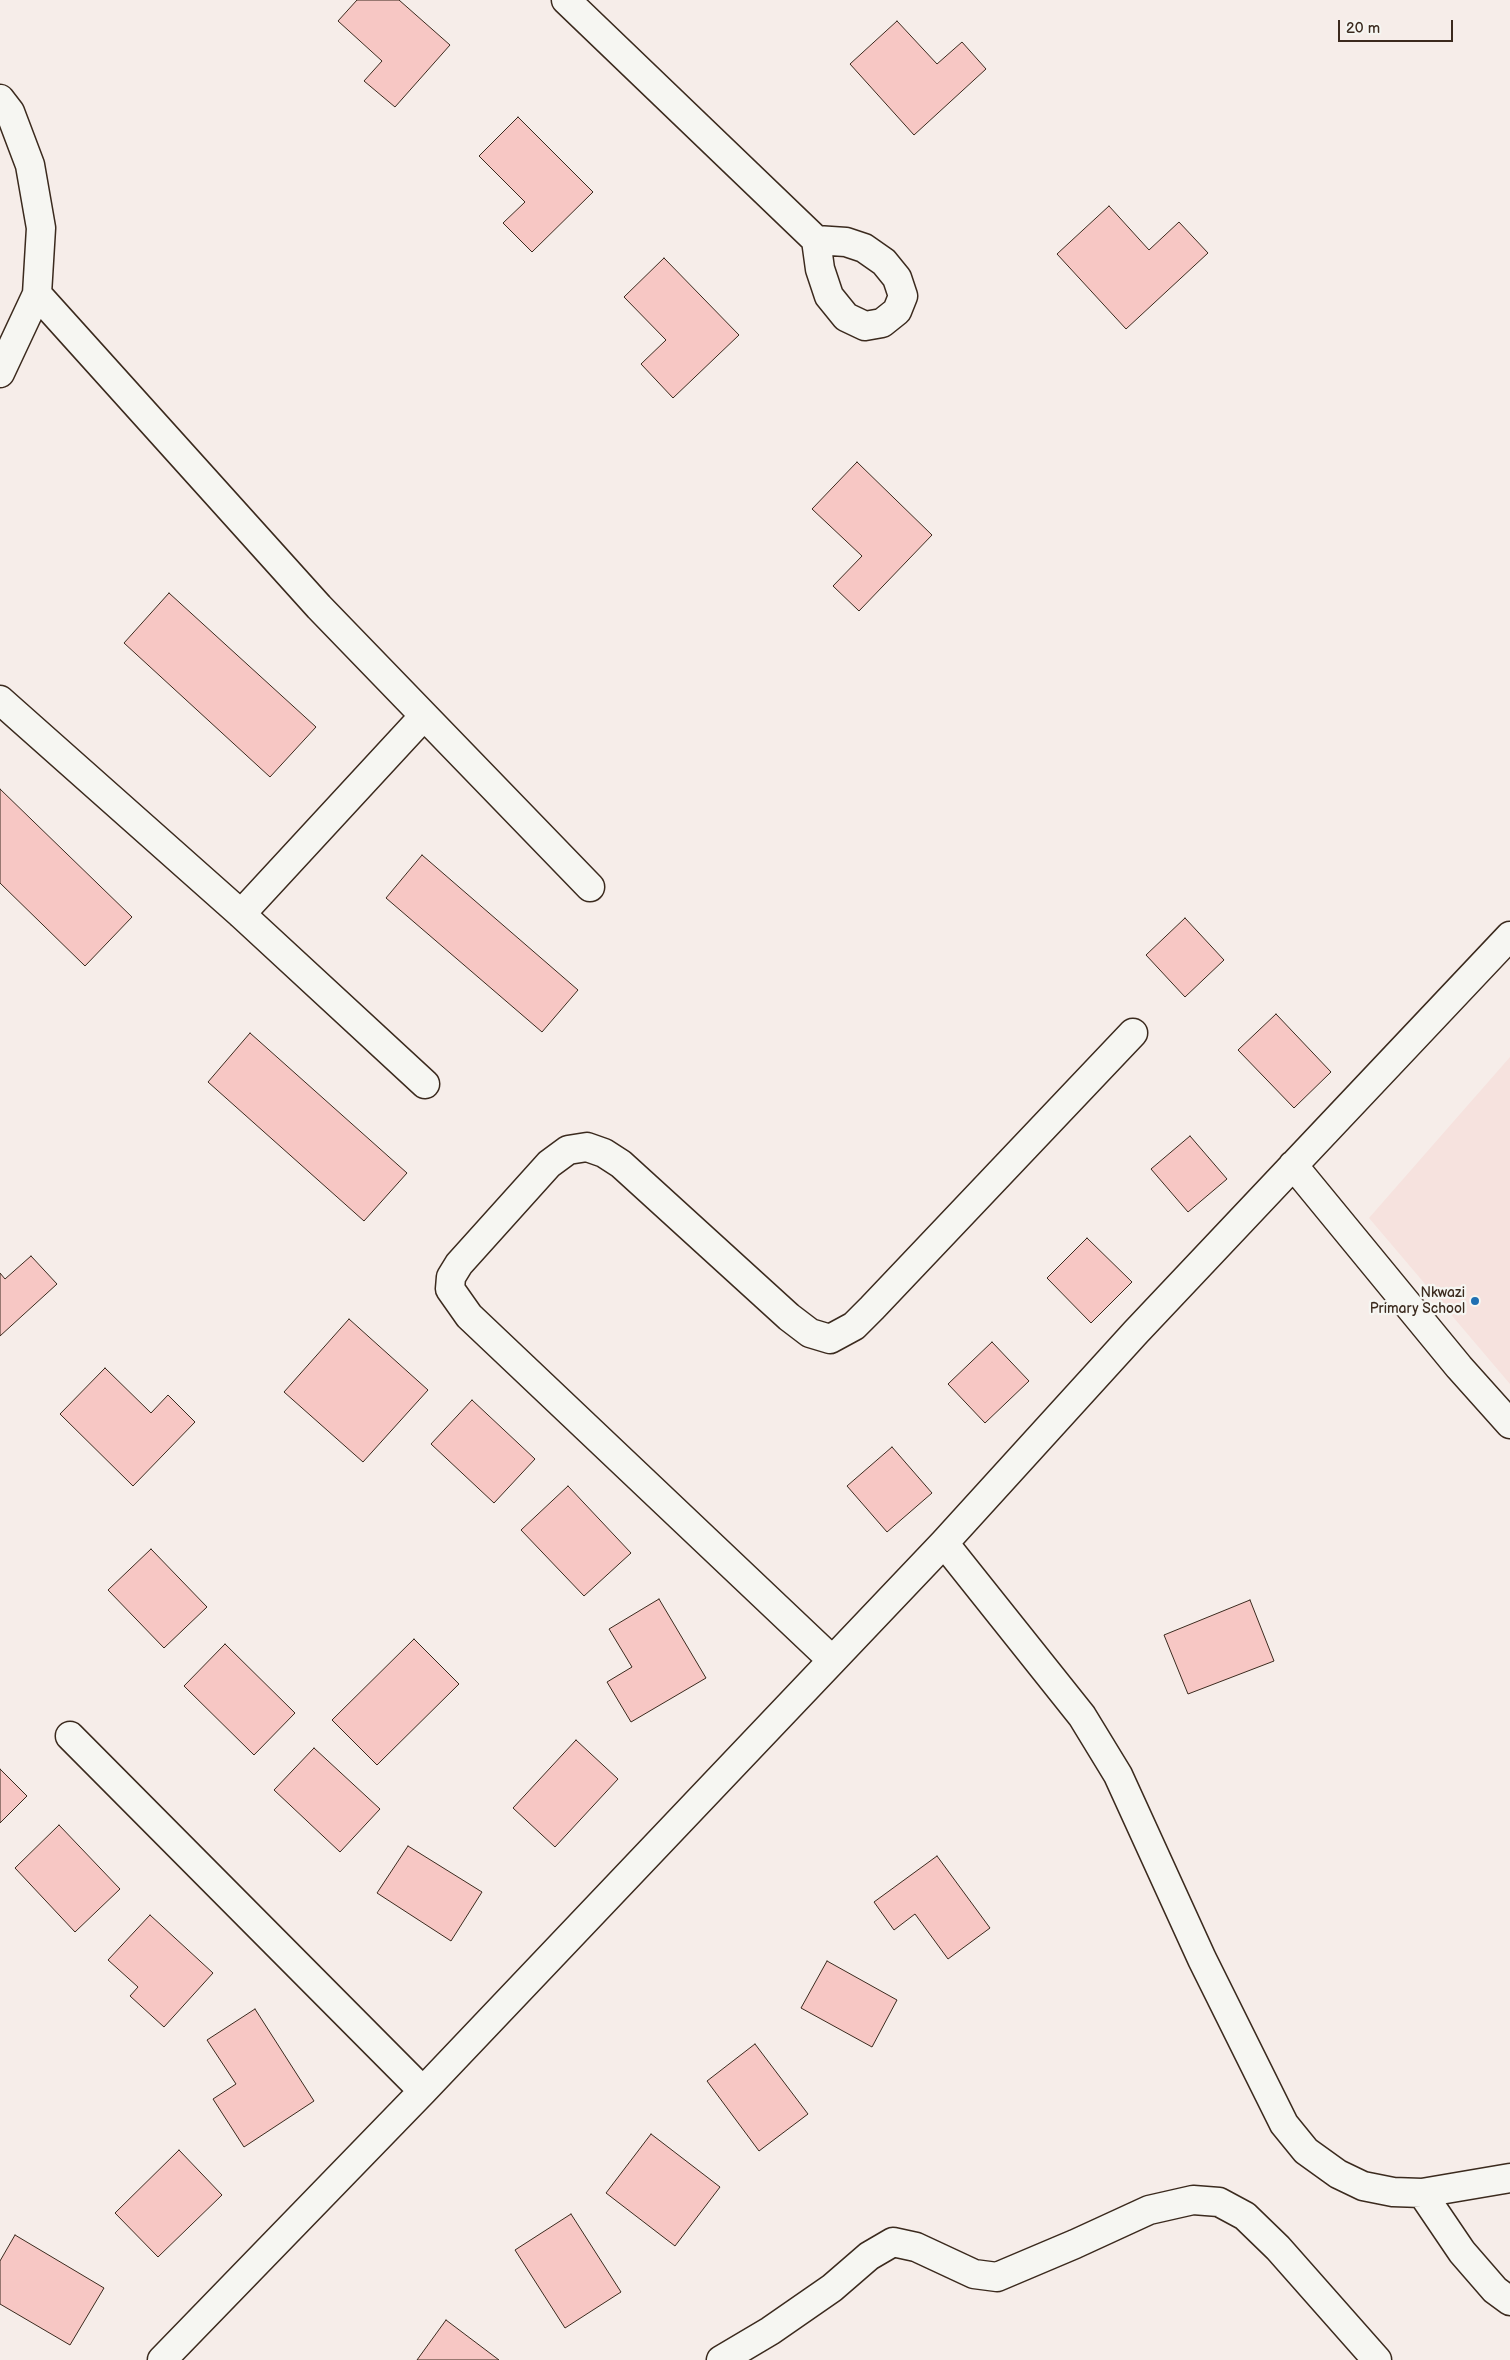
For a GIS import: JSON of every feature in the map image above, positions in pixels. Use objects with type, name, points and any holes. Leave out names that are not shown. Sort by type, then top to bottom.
[{"type":"street","points":[[566,0],[816,240]]},
{"type":"street","points":[[0,99],[10,112],[30,165],[41,228],[37,294],[0,373]]},
{"type":"street","points":[[37,294],[319,607],[590,887]]},
{"type":"street","points":[[0,700],[241,914],[425,1084]]},
{"type":"street","points":[[241,914],[423,716]]},
{"type":"street","points":[[162,2360],[423,2091],[944,1543],[1136,1332],[1510,936]]},
{"type":"street","points":[[832,1660],[469,1316],[450,1290],[451,1276],[459,1264],[549,1164],[568,1150],[587,1147],[604,1153],[621,1164],[788,1317],[810,1333],[830,1339],[854,1326],[872,1308],[1133,1033]]},
{"type":"street","points":[[1293,1165],[1459,1367],[1510,1424]]},
{"type":"street","points":[[944,1543],[1082,1716],[1118,1775],[1202,1959],[1284,2124],[1306,2151],[1338,2174],[1363,2186],[1393,2192],[1422,2193],[1510,2178]]},
{"type":"street","points":[[70,1736],[423,2091]]},
{"type":"street","points":[[1422,2193],[1462,2252],[1495,2290],[1510,2301]]},
{"type":"street","points":[[721,2360],[770,2331],[832,2288],[869,2256],[893,2242],[916,2247],[974,2274],[997,2277],[1149,2210],[1193,2200],[1219,2202],[1245,2216],[1278,2248],[1377,2360]]},
{"type":"shaded area","name":"Nkwazi Primary School","points":[[1510,1057],[1510,1384],[1369,1218]]},
{"type":"building","points":[[357,0],[399,0],[450,45],[395,107],[364,81],[382,61],[338,21]]},
{"type":"building","points":[[897,21],[937,64],[962,42],[986,69],[914,135],[850,64]]},
{"type":"building","points":[[518,117],[593,192],[532,252],[503,223],[525,202],[479,156]]},
{"type":"building","points":[[1109,206],[1149,250],[1179,222],[1208,253],[1126,329],[1057,254]]},
{"type":"building","points":[[664,258],[739,335],[673,398],[641,364],[666,340],[624,297]]},
{"type":"building","points":[[857,462],[932,535],[859,611],[833,586],[862,556],[812,509]]},
{"type":"building","points":[[169,593],[316,727],[270,777],[124,643]]},
{"type":"building","points":[[0,789],[132,917],[85,966],[0,883]]},
{"type":"building","points":[[422,855],[578,990],[542,1032],[386,898]]},
{"type":"building","points":[[1185,918],[1224,960],[1185,997],[1146,955]]},
{"type":"building","points":[[1276,1014],[1331,1072],[1294,1108],[1238,1050]]},
{"type":"building","points":[[250,1033],[407,1173],[364,1221],[208,1082]]},
{"type":"building","points":[[1190,1136],[1227,1179],[1188,1212],[1151,1169]]},
{"type":"building","points":[[1087,1238],[1132,1282],[1091,1323],[1047,1278]]},
{"type":"building","points":[[31,1256],[57,1284],[0,1336],[0,1273],[5,1279]]},
{"type":"building","points":[[349,1319],[428,1390],[363,1462],[284,1392]]},
{"type":"building","points":[[992,1342],[1029,1381],[985,1423],[948,1384]]},
{"type":"building","points":[[105,1368],[151,1413],[168,1395],[195,1422],[133,1486],[60,1414]]},
{"type":"building","points":[[472,1400],[535,1459],[494,1503],[431,1444]]},
{"type":"building","points":[[892,1447],[932,1493],[887,1532],[847,1486]]},
{"type":"building","points":[[568,1486],[631,1553],[584,1596],[521,1530]]},
{"type":"building","points":[[151,1549],[207,1607],[164,1648],[108,1590]]},
{"type":"building","points":[[659,1599],[706,1678],[631,1722],[607,1682],[632,1667],[609,1629]]},
{"type":"building","points":[[1250,1600],[1274,1661],[1188,1694],[1164,1635]]},
{"type":"building","points":[[414,1639],[459,1684],[377,1765],[332,1720]]},
{"type":"building","points":[[225,1644],[295,1713],[254,1755],[184,1686]]},
{"type":"building","points":[[576,1740],[618,1779],[555,1847],[513,1808]]},
{"type":"building","points":[[314,1748],[380,1809],[340,1852],[274,1790]]},
{"type":"building","points":[[0,1769],[27,1796],[0,1823]]},
{"type":"building","points":[[59,1825],[120,1889],[75,1932],[15,1868]]},
{"type":"building","points":[[408,1846],[482,1892],[451,1941],[377,1893]]},
{"type":"building","points":[[937,1856],[990,1928],[948,1959],[915,1914],[894,1930],[874,1902]]},
{"type":"building","points":[[150,1915],[213,1973],[164,2027],[130,1996],[138,1987],[108,1960]]},
{"type":"building","points":[[827,1961],[897,2000],[872,2047],[801,2008]]},
{"type":"building","points":[[255,2009],[314,2101],[244,2147],[213,2099],[236,2084],[207,2040]]},
{"type":"building","points":[[755,2044],[808,2114],[759,2151],[707,2081]]},
{"type":"building","points":[[651,2134],[720,2187],[675,2246],[606,2193]]},
{"type":"building","points":[[179,2150],[222,2195],[158,2257],[115,2213]]},
{"type":"building","points":[[571,2214],[621,2292],[565,2328],[515,2250]]},
{"type":"building","points":[[15,2235],[104,2288],[70,2345],[0,2304],[0,2261]]},
{"type":"building","points":[[446,2320],[499,2360],[417,2360]]},
{"type":"place","name":"Nkwazi Primary School","points":[[1475,1301]]}]
